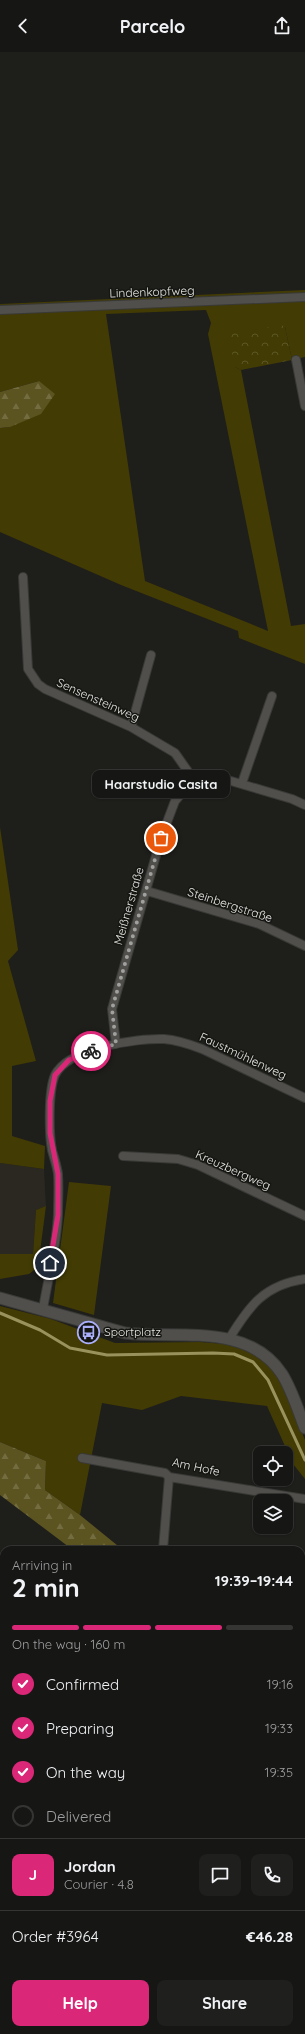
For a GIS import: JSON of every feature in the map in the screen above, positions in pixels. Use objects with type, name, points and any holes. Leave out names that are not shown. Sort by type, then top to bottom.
[{"type":"main road","points":[[0,1298],[43,1309],[125,1334],[144,1336],[210,1336],[229,1339],[255,1348],[268,1357],[277,1367],[290,1391],[305,1428]]},
{"type":"street","name":"Lindenkopfweg","points":[[0,310],[305,297]]},
{"type":"street","points":[[296,360],[305,406]]},
{"type":"street","name":"Sensensteinweg","points":[[23,577],[28,668],[38,684],[45,689],[131,727],[175,754],[194,780]]},
{"type":"street","points":[[131,727],[151,655]]},
{"type":"street","points":[[242,783],[272,696]]},
{"type":"street","points":[[194,780],[214,776],[292,798],[305,805]]},
{"type":"street","name":"Meißnerstraße","points":[[116,1044],[112,1009],[161,838],[175,801],[194,780]]},
{"type":"street","name":"Steinbergstraße","points":[[147,891],[259,924],[305,946]]},
{"type":"street","name":"Faustmühlenweg","points":[[43,1309],[58,1215],[58,1174],[50,1133],[50,1101],[55,1075],[69,1060],[85,1053],[116,1044],[163,1039],[185,1043],[202,1049],[305,1098]]},
{"type":"street","name":"Kreuzbergweg","points":[[123,1156],[178,1159],[198,1165],[305,1216]]},
{"type":"street","points":[[229,1339],[246,1311],[262,1296],[287,1282],[305,1279]]},
{"type":"street","name":"Am Hofe","points":[[82,1458],[165,1473],[169,1477],[305,1499]]},
{"type":"street","points":[[163,1546],[169,1477]]},
{"type":"shaded area","points":[[0,1163],[44,1169],[46,1206],[36,1210],[33,1254],[0,1254]]},
{"type":"green space","points":[[305,290],[305,357],[292,360],[285,327],[235,367],[241,370],[291,626],[305,624],[305,664],[239,638],[238,631],[121,585],[0,532],[0,428],[10,427],[39,381],[0,392],[0,304]],"holes":[[[206,310],[211,323],[208,334],[268,631],[145,581],[106,314]]]},
{"type":"green space","points":[[282,325],[285,327],[292,360],[241,370],[235,367],[228,334]]},
{"type":"green space","points":[[39,381],[55,394],[41,414],[10,427],[0,428],[0,392]]},
{"type":"green space","points":[[0,827],[18,950],[8,961],[36,1061],[12,1066],[12,1136],[45,1146],[44,1169],[0,1163]]},
{"type":"green space","points":[[69,1182],[111,1186],[94,1315],[53,1303]]},
{"type":"green space","points":[[46,1206],[38,1267],[29,1274],[0,1279],[0,1254],[33,1254],[36,1210]]},
{"type":"green space","points":[[0,1306],[51,1319],[115,1343],[200,1342],[225,1344],[250,1350],[266,1363],[281,1380],[305,1440],[305,1479],[293,1464],[293,1446],[285,1446],[267,1406],[181,1396],[142,1410],[102,1403],[80,1515],[45,1490],[46,1461],[0,1442]]},
{"type":"green space","points":[[0,1442],[46,1461],[45,1490],[80,1515],[118,1546],[68,1546],[0,1495]]},
{"type":"waterway","points":[[0,1313],[40,1330],[70,1348],[107,1355],[234,1354],[253,1362],[268,1380],[305,1460]]},
{"type":"way so far","points":[[91,1051],[116,1044],[112,1009],[161,838]]},
{"type":"place","name":"Haarstudio Casita","points":[[161,838]]},
{"type":"place","name":"Sportplatz","points":[[89,1332]]},
{"type":"route","points":[[50,1263],[58,1215],[58,1174],[50,1133],[50,1101],[55,1075],[69,1060],[91,1051]]}]
